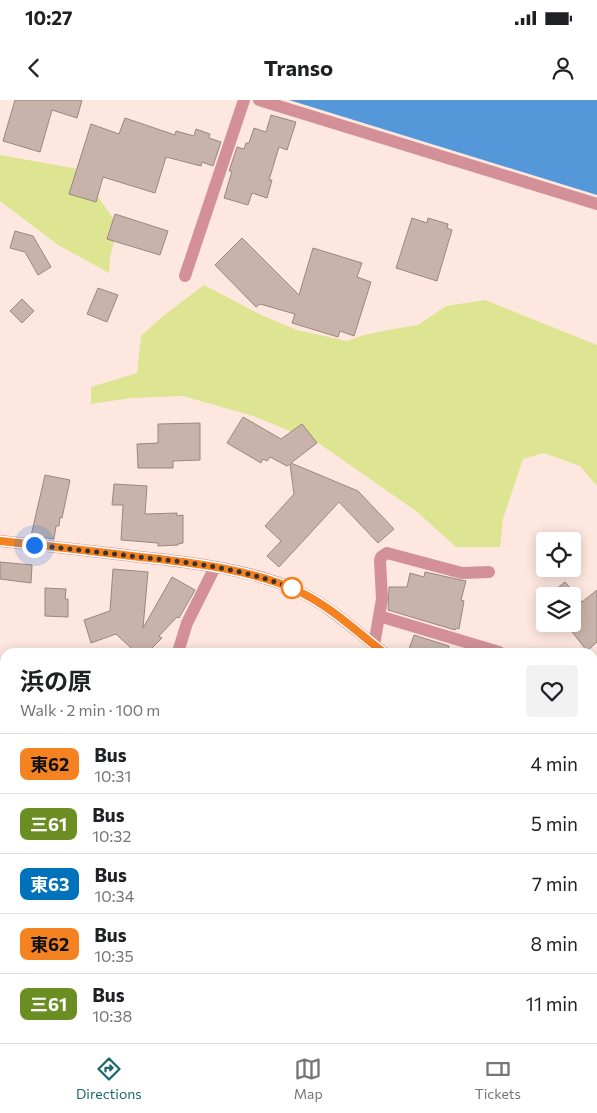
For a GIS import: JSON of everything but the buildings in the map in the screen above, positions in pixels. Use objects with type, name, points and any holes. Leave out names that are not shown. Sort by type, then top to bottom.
[{"type":"street","points":[[185,276],[244,100]]},
{"type":"street","points":[[259,100],[597,204]]},
{"type":"street","points":[[0,541],[180,561],[215,567],[281,583],[325,606],[377,648]]},
{"type":"street","points":[[378,648],[382,582],[381,557],[387,553],[462,573],[489,572]]},
{"type":"street","points":[[179,648],[187,623],[215,567]]},
{"type":"street","points":[[380,616],[486,648]]},
{"type":"green space","points":[[0,155],[78,169],[118,225],[110,258],[109,273],[58,245],[0,201]]},
{"type":"green space","points":[[204,285],[261,315],[297,330],[347,341],[364,335],[418,325],[446,306],[485,300],[597,345],[597,486],[580,466],[544,453],[523,459],[503,519],[500,547],[456,547],[416,511],[317,442],[253,416],[183,396],[131,398],[91,404],[91,387],[137,373],[141,336],[163,316]]},
{"type":"water","points":[[289,100],[597,100],[597,195]]},
{"type":"bus line","name":"東62","points":[[0,541],[180,561],[215,567],[281,583],[325,606],[378,648]]},
{"type":"route","points":[[34,545],[180,561],[215,567],[281,583],[300,592],[292,588]]}]
